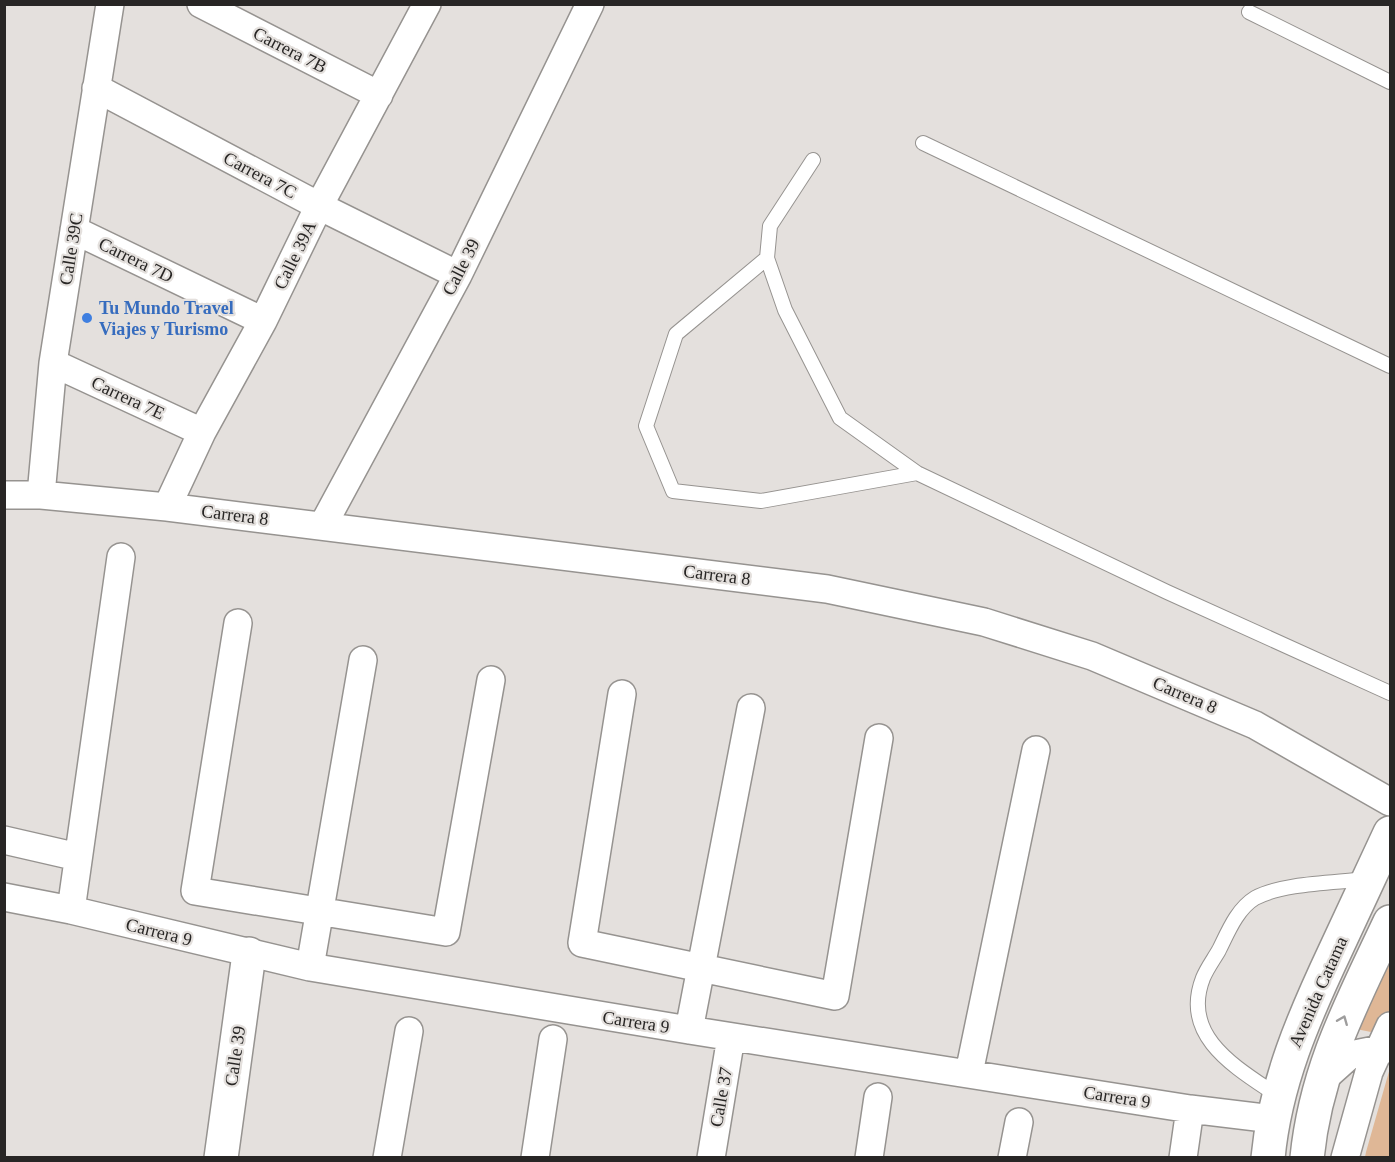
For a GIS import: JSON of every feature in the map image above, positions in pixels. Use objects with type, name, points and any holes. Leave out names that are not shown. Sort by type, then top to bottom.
[{"type":"main road","name":"Avenida Catama","points":[[1268,1158],[1276,1108],[1292,1049],[1390,833]]},
{"type":"main road","name":"Avenida Catama","points":[[1307,1158],[1321,1081],[1347,1011],[1390,922]]},
{"type":"main road","name":"Calle 39","points":[[221,1158],[249,954]]},
{"type":"street","name":"Calle 39C","points":[[41,495],[53,363],[110,4]]},
{"type":"street","name":"Carrera 7B","points":[[201,4],[379,95]]},
{"type":"street","name":"Calle 39A","points":[[167,507],[202,432],[263,321],[319,206],[427,4]]},
{"type":"street","name":"Calle 39","points":[[323,525],[458,276],[590,4]]},
{"type":"street","name":"Carrera 7C","points":[[96,88],[319,206],[458,276]]},
{"type":"street","name":"Carrera 7D","points":[[74,230],[263,321]]},
{"type":"street","name":"Carrera 7E","points":[[53,363],[202,432]]},
{"type":"street","name":"Carrera 8","points":[[4,495],[41,495],[167,507],[827,589],[984,622],[1092,656],[1255,725],[1390,802]]},
{"type":"street","points":[[71,910],[121,557]]},
{"type":"street","points":[[238,623],[195,891],[446,932],[491,680]]},
{"type":"street","points":[[310,967],[363,660]]},
{"type":"street","points":[[622,694],[582,943],[835,996],[879,738]]},
{"type":"street","points":[[689,1030],[751,708]]},
{"type":"street","points":[[969,1073],[1036,750]]},
{"type":"street","points":[[4,840],[78,857]]},
{"type":"street","name":"Carrera 9","points":[[4,897],[71,910],[310,967],[731,1037],[1190,1109],[1276,1108]]},
{"type":"street","points":[[387,1158],[409,1031]]},
{"type":"street","name":"Calle 37","points":[[711,1158],[731,1037]]},
{"type":"street","points":[[535,1158],[553,1039]]},
{"type":"street","points":[[1321,1081],[1350,1055],[1387,1041]]},
{"type":"street","points":[[1345,1158],[1369,1072],[1387,1041]]},
{"type":"street","points":[[869,1158],[878,1097]]},
{"type":"street","points":[[1182,1158],[1190,1109]]},
{"type":"street","points":[[1012,1158],[1019,1122]]},
{"type":"lane","points":[[1249,12],[1390,82]]},
{"type":"lane","points":[[922,143],[1390,366]]},
{"type":"lane","points":[[813,160],[770,226],[767,258],[785,310],[840,418],[917,473],[1167,592],[1390,693]]},
{"type":"lane","points":[[767,258],[676,334],[646,426],[673,491],[760,501],[917,473]]},
{"type":"lane","points":[[1276,1108],[1220,1053],[1202,1030],[1197,1008],[1203,978],[1237,916],[1254,899],[1280,889],[1369,879]]},
{"type":"shaded area","points":[[1390,947],[1390,1015],[1381,1034],[1351,1028]]},
{"type":"shaded area","points":[[1390,1068],[1390,1157],[1365,1157],[1366,1152]]},
{"type":"place","name":"Tu Mundo Travel Viajes y Turismo","points":[[87,318]]}]
